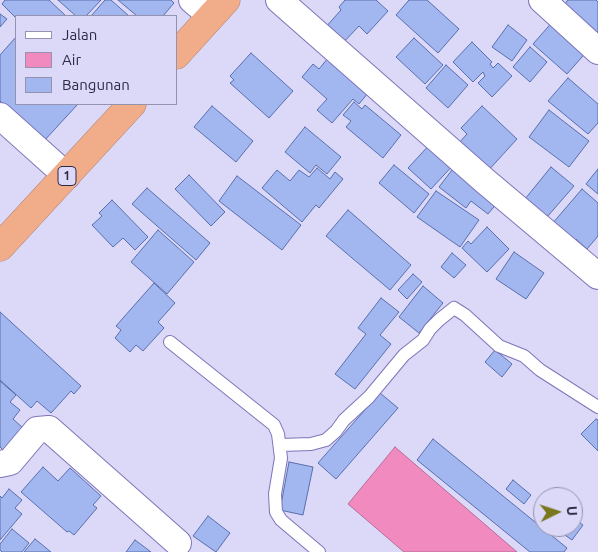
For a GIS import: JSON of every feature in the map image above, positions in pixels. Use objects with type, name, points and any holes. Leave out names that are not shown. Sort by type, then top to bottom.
[{"type":"highway","points":[[178,52],[210,5]]},
{"type":"highway","name":"1","points":[[0,247],[131,105]]},
{"type":"street","points":[[279,0],[598,276]]},
{"type":"street","points":[[542,0],[598,51]]},
{"type":"street","points":[[0,116],[67,176]]},
{"type":"street","points":[[0,464],[10,462],[37,430],[49,429],[178,543]]},
{"type":"lane","points":[[281,445],[311,444],[326,440],[369,397],[404,355],[423,340],[439,320],[454,308],[465,314],[499,346],[524,356],[540,370],[598,408]]},
{"type":"lane","points":[[170,342],[274,425],[281,445],[281,458],[275,494],[276,512],[281,520],[319,552]]},
{"type":"water","points":[[395,447],[517,552],[404,552],[348,504]]},
{"type":"building","points":[[5,0],[49,0],[65,15],[15,15],[15,17],[2,4]]},
{"type":"building","points":[[58,0],[101,0],[87,15],[75,15]]},
{"type":"building","points":[[105,0],[111,0],[128,15],[92,15]]},
{"type":"building","points":[[118,0],[171,0],[174,3],[164,15],[136,15]]},
{"type":"building","points":[[345,0],[376,0],[388,11],[367,34],[359,26],[341,45],[324,29],[341,10],[339,7]]},
{"type":"building","points":[[409,0],[427,0],[459,29],[438,53],[396,15]]},
{"type":"building","points":[[568,0],[596,0],[598,2],[598,41],[559,11]]},
{"type":"building","points":[[0,14],[7,19],[0,27]]},
{"type":"building","points":[[555,19],[589,49],[567,74],[533,44]]},
{"type":"building","points":[[508,25],[527,40],[512,61],[492,47]]},
{"type":"building","points":[[15,38],[15,105],[77,105],[43,142],[0,101],[0,55]]},
{"type":"building","points":[[414,38],[443,65],[425,84],[396,57]]},
{"type":"building","points":[[472,42],[492,62],[490,64],[493,68],[498,63],[512,76],[492,97],[478,83],[485,76],[483,72],[473,82],[453,62]]},
{"type":"building","points":[[530,47],[547,62],[530,82],[513,67]]},
{"type":"building","points":[[251,53],[293,91],[269,118],[230,83],[234,80],[230,76]]},
{"type":"building","points":[[328,58],[368,93],[359,104],[353,99],[332,123],[317,110],[327,99],[302,77],[313,64],[319,69]]},
{"type":"building","points":[[446,65],[468,85],[448,108],[426,88]]},
{"type":"building","points":[[568,78],[598,104],[598,123],[588,134],[548,101]]},
{"type":"building","points":[[354,102],[362,109],[365,105],[401,135],[383,158],[346,127],[351,121],[343,115]]},
{"type":"building","points":[[212,106],[253,141],[236,162],[194,127]]},
{"type":"building","points":[[482,106],[517,139],[486,173],[457,145],[467,134],[461,128]]},
{"type":"building","points":[[549,110],[589,141],[569,167],[529,137]]},
{"type":"building","points":[[305,127],[341,157],[327,174],[316,165],[310,173],[285,152]]},
{"type":"building","points":[[433,141],[456,162],[431,189],[408,168]]},
{"type":"building","points":[[394,165],[429,194],[414,213],[379,183]]},
{"type":"building","points":[[455,166],[498,202],[488,214],[471,201],[466,208],[439,187]]},
{"type":"building","points":[[551,167],[574,186],[547,217],[525,199]]},
{"type":"building","points":[[317,168],[330,179],[335,172],[343,179],[319,208],[316,205],[302,222],[262,188],[277,170],[290,181],[299,170],[309,177]]},
{"type":"building","points":[[598,169],[598,194],[586,184]]},
{"type":"building","points":[[189,175],[225,212],[211,226],[175,189]]},
{"type":"building","points":[[237,176],[301,225],[282,250],[219,201]]},
{"type":"building","points":[[147,188],[210,243],[196,260],[132,204]]},
{"type":"building","points":[[582,189],[598,203],[598,236],[587,249],[576,239],[573,242],[552,224]]},
{"type":"building","points":[[436,191],[479,220],[460,247],[417,217]]},
{"type":"building","points":[[112,200],[148,237],[135,250],[123,238],[113,247],[92,225],[102,216],[99,213]]},
{"type":"building","points":[[348,210],[411,265],[390,290],[326,236]]},
{"type":"building","points":[[487,227],[509,249],[487,272],[462,248],[468,241],[471,244]]},
{"type":"building","points":[[158,230],[194,262],[167,294],[131,262]]},
{"type":"building","points":[[514,252],[544,273],[526,299],[496,279]]},
{"type":"building","points":[[452,253],[466,265],[454,278],[441,267]]},
{"type":"building","points":[[413,274],[422,282],[407,299],[398,290]]},
{"type":"building","points":[[154,283],[175,303],[158,322],[164,328],[143,351],[136,345],[130,352],[115,338],[121,330],[116,326]]},
{"type":"building","points":[[423,286],[443,303],[419,333],[399,317]]},
{"type":"building","points":[[381,298],[399,312],[380,335],[391,344],[355,389],[335,374],[366,334],[358,328]]},
{"type":"building","points":[[0,312],[81,386],[74,394],[71,391],[51,413],[37,401],[31,408],[0,380]]},
{"type":"building","points":[[495,350],[512,364],[502,377],[485,362]]},
{"type":"building","points":[[0,381],[16,395],[10,402],[20,410],[13,419],[23,428],[3,450],[0,447]]},
{"type":"building","points":[[380,393],[398,408],[336,479],[318,463]]},
{"type":"building","points":[[596,419],[598,420],[598,451],[581,434]]},
{"type":"building","points":[[433,439],[533,520],[533,537],[553,537],[567,548],[564,552],[530,552],[417,460]]},
{"type":"building","points":[[289,462],[313,467],[303,515],[280,510]]},
{"type":"building","points":[[43,467],[58,481],[70,468],[101,496],[93,505],[97,508],[74,535],[69,531],[67,532],[21,492]]},
{"type":"building","points":[[513,480],[531,495],[524,504],[506,489]]},
{"type":"building","points":[[9,489],[22,500],[15,508],[22,514],[0,540],[0,496],[2,498]]},
{"type":"building","points":[[208,516],[230,533],[216,552],[193,536]]},
{"type":"building","points":[[12,529],[29,543],[22,552],[2,552],[0,544]]},
{"type":"building","points":[[35,539],[51,552],[24,552]]},
{"type":"building","points":[[135,540],[151,552],[126,552]]}]
